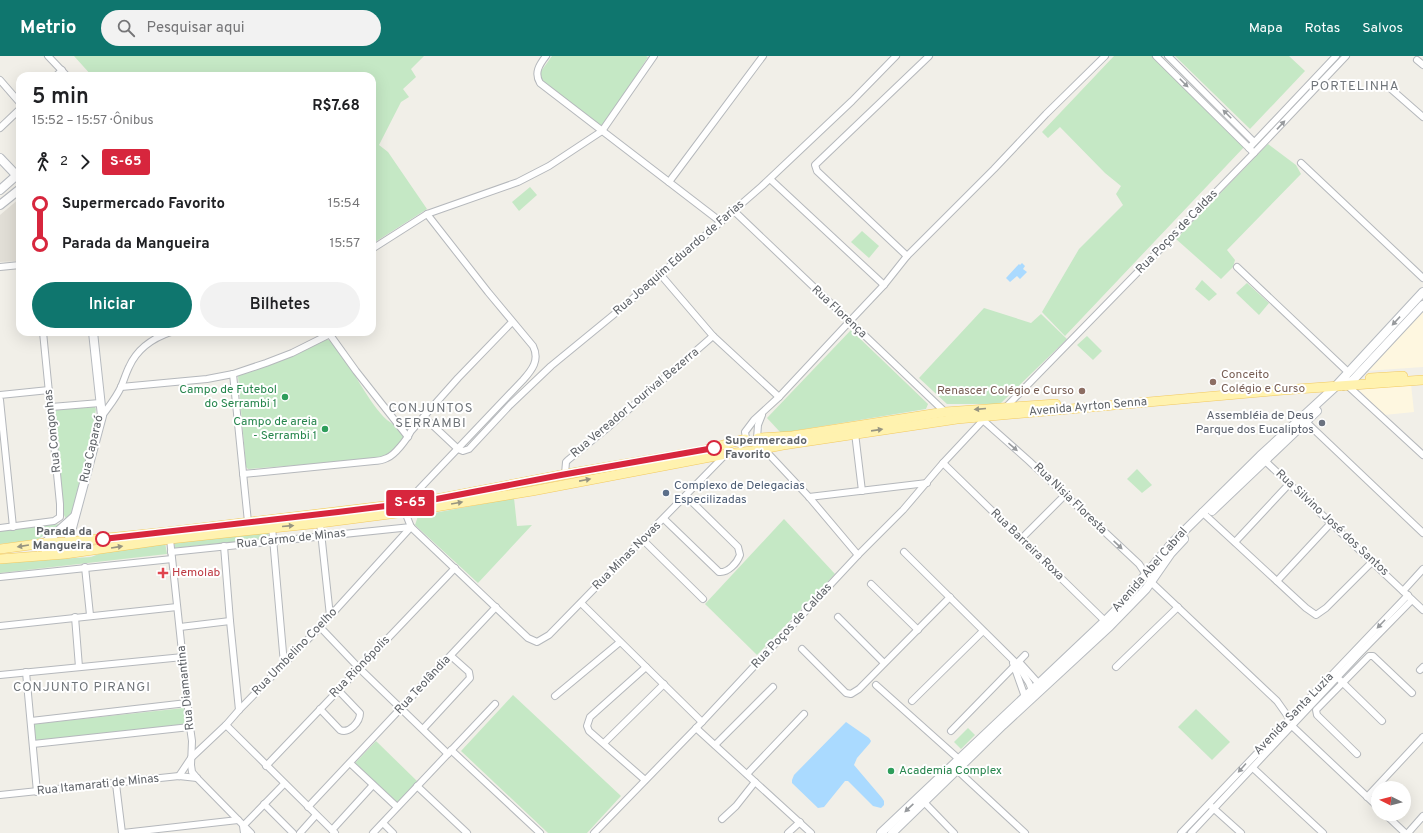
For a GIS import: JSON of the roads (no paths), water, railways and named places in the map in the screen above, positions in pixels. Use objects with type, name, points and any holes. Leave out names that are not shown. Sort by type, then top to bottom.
[{"type":"main road","points":[[0,158],[16,173]]},
{"type":"main road","points":[[0,190],[16,178]]},
{"type":"main road","points":[[0,205],[16,192]]},
{"type":"main road","points":[[1344,382],[1423,292]]},
{"type":"main road","points":[[1344,382],[1423,305]]},
{"type":"main road","name":"Rua Caparaó","points":[[64,554],[102,416],[93,336]]},
{"type":"main road","name":"Avenida Ayrton Senna","points":[[405,508],[469,493],[565,474],[702,454],[726,454],[756,450],[855,433],[957,419],[986,418],[1283,390],[1423,374]]},
{"type":"main road","name":"Avenida Ayrton Senna","points":[[0,549],[248,522],[338,516],[532,491],[702,454],[753,435],[757,438],[792,436],[945,412],[1199,393],[1282,384],[1423,380]]},
{"type":"main road","name":"Avenida Abel Cabral","points":[[892,833],[922,800],[962,761],[1108,624],[1117,609],[1172,543],[1344,382]]},
{"type":"main road","points":[[743,438],[744,445],[756,450],[759,445],[757,438]]},
{"type":"main road","name":"Avenida Abel Cabral","points":[[882,833],[958,770],[962,761],[1032,690],[1139,596],[1151,582],[1171,553],[1204,514]]},
{"type":"main road","name":"Avenida Ayrton Senna","points":[[0,558],[49,556],[170,539],[320,523],[338,516]]},
{"type":"main road","points":[[49,556],[46,551],[45,543],[74,517]]},
{"type":"street","points":[[48,56],[62,70]]},
{"type":"street","points":[[376,246],[427,214],[518,182],[549,166],[602,131],[654,56]]},
{"type":"street","points":[[669,182],[763,56]]},
{"type":"street","name":"Rua Joaquim Eduardo de Farias","points":[[458,449],[463,451],[469,449],[510,405],[551,366],[722,222],[770,179],[852,101],[896,56]]},
{"type":"street","points":[[907,256],[815,168],[817,163],[929,56]]},
{"type":"street","points":[[743,438],[754,420],[779,396],[884,285],[907,256],[1105,56]]},
{"type":"street","points":[[1156,56],[1254,153]]},
{"type":"street","points":[[1168,56],[1254,142]]},
{"type":"street","points":[[1249,148],[1336,56]]},
{"type":"street","name":"Rua Poços de Caldas","points":[[1006,407],[1254,153],[1346,56]]},
{"type":"street","points":[[544,58],[540,64],[537,76],[540,83],[722,222]]},
{"type":"street","points":[[1417,60],[1423,65]]},
{"type":"street","points":[[0,80],[16,98]]},
{"type":"street","points":[[1391,89],[1423,117]]},
{"type":"street","points":[[0,128],[16,114]]},
{"type":"street","points":[[1301,163],[1423,278]]},
{"type":"street","points":[[770,179],[884,285]]},
{"type":"street","name":"Rua Florença","points":[[734,211],[773,250],[945,412]]},
{"type":"street","points":[[244,474],[385,459],[391,456],[408,437],[411,430],[512,322],[427,214]]},
{"type":"street","points":[[769,256],[773,250]]},
{"type":"street","points":[[0,267],[16,265]]},
{"type":"street","points":[[1237,267],[1344,382],[1423,455]]},
{"type":"street","points":[[660,274],[706,325],[713,336],[779,396]]},
{"type":"street","name":"Rua Joaquim Eduardo de Farias","points":[[405,508],[530,371],[536,360],[535,350],[512,322]]},
{"type":"street","name":"Rua Congonhas","points":[[13,527],[50,522],[59,519],[61,514],[43,336]]},
{"type":"street","points":[[102,416],[114,400],[130,366],[140,351],[151,341],[163,336]]},
{"type":"street","points":[[121,387],[207,379],[233,374],[292,353],[323,336]]},
{"type":"street","points":[[331,336],[356,371],[408,437]]},
{"type":"street","name":"Rua Vereador Lourival Bezerra","points":[[565,474],[566,462],[568,460],[605,430],[713,336]]},
{"type":"street","points":[[233,374],[248,522]]},
{"type":"street","points":[[0,394],[49,390]]},
{"type":"street","points":[[0,400],[3,453],[13,527],[0,528]]},
{"type":"street","points":[[51,407],[100,403]]},
{"type":"street","points":[[757,438],[758,423],[766,409]]},
{"type":"street","points":[[424,416],[458,449]]},
{"type":"street","name":"Rua Poços de Caldas","points":[[594,833],[698,726],[858,555],[903,510],[943,463],[986,418]]},
{"type":"street","name":"Rua Nisia Floresta","points":[[986,418],[1029,461],[1139,564],[1151,582],[1277,701],[1289,718]]},
{"type":"street","points":[[1304,420],[1423,533]]},
{"type":"street","points":[[855,433],[862,491]]},
{"type":"street","points":[[756,450],[809,497],[858,555]]},
{"type":"street","points":[[702,454],[712,468]]},
{"type":"street","name":"Rua Minas Novas","points":[[496,607],[504,618],[531,640],[537,642],[550,635],[559,622],[581,603],[726,454]]},
{"type":"street","name":"Rua Silvino José dos Santos","points":[[1263,458],[1423,610]]},
{"type":"street","name":"Rua Barreira Roxa","points":[[943,463],[1108,624]]},
{"type":"street","points":[[809,497],[927,483]]},
{"type":"street","points":[[1235,542],[1290,483]]},
{"type":"street","points":[[1021,539],[1065,495]]},
{"type":"street","points":[[664,519],[719,572],[723,572],[737,562],[740,553],[738,548],[686,496]]},
{"type":"street","points":[[405,508],[406,519],[411,527],[496,607]]},
{"type":"street","points":[[1204,514],[1306,608],[1316,615],[1322,612],[1373,561]]},
{"type":"street","points":[[320,523],[330,616]]},
{"type":"street","points":[[1277,581],[1331,523]]},
{"type":"street","points":[[272,527],[284,664]]},
{"type":"street","name":"Rua Carmo de Minas","points":[[171,552],[411,527]]},
{"type":"street","name":"Rua Umbelino Coelho","points":[[179,776],[191,758],[226,725],[320,627],[411,527]]},
{"type":"street","name":"Rua Diamantina","points":[[170,539],[190,727],[191,768],[197,778],[251,833]]},
{"type":"street","points":[[643,540],[703,599]]},
{"type":"street","points":[[224,546],[239,710]]},
{"type":"street","points":[[904,552],[1015,663],[1039,684]]},
{"type":"street","points":[[0,577],[172,559]]},
{"type":"street","points":[[85,567],[90,615]]},
{"type":"street","name":"Rua Rionópolis","points":[[266,766],[455,568]]},
{"type":"street","points":[[1408,595],[1423,569]]},
{"type":"street","points":[[871,584],[918,630]]},
{"type":"street","name":"Avenida Santa Luzia","points":[[1181,833],[1212,807],[1253,768],[1292,726],[1340,680],[1408,595]]},
{"type":"street","name":"Avenida Santa Luzia","points":[[1191,833],[1289,718],[1408,595]]},
{"type":"street","points":[[802,649],[849,694],[853,693],[859,689],[950,597]]},
{"type":"street","points":[[581,603],[664,684],[698,726],[748,773],[755,782],[811,833]]},
{"type":"street","points":[[0,626],[90,615],[177,607]]},
{"type":"street","name":"Rua Teolândia","points":[[308,807],[496,607]]},
{"type":"street","points":[[1116,667],[1178,607]]},
{"type":"street","points":[[75,617],[79,667]]},
{"type":"street","points":[[838,617],[884,663]]},
{"type":"street","points":[[180,627],[230,621]]},
{"type":"street","points":[[320,627],[359,668],[423,729],[540,833]]},
{"type":"street","points":[[912,701],[983,631]]},
{"type":"street","points":[[556,696],[620,642]]},
{"type":"street","points":[[951,731],[1015,663],[1025,655]]},
{"type":"street","points":[[423,729],[470,678],[469,672],[451,656]]},
{"type":"street","points":[[1357,754],[1316,713],[1318,708],[1340,680],[1367,657],[1373,656],[1412,693]]},
{"type":"street","points":[[0,675],[183,657]]},
{"type":"street","points":[[1015,663],[1032,690]]},
{"type":"street","points":[[1015,663],[1025,697]]},
{"type":"street","points":[[645,780],[586,726],[588,720],[646,668]]},
{"type":"street","points":[[26,672],[37,792]]},
{"type":"street","points":[[1340,680],[1382,721]]},
{"type":"street","points":[[604,743],[664,684]]},
{"type":"street","points":[[876,685],[962,761]]},
{"type":"street","points":[[716,744],[772,687]]},
{"type":"street","points":[[320,708],[343,731],[348,730],[359,719],[359,710],[338,690]]},
{"type":"street","points":[[31,721],[187,704]]},
{"type":"street","points":[[374,833],[495,704]]},
{"type":"street","points":[[748,773],[804,714]]},
{"type":"street","points":[[226,725],[333,832],[373,785]]},
{"type":"street","points":[[1292,726],[1371,801]]},
{"type":"street","points":[[33,744],[190,727]]},
{"type":"street","points":[[1367,797],[1423,737]]},
{"type":"street","points":[[350,763],[397,807]]},
{"type":"street","points":[[1253,768],[1323,833]]},
{"type":"street","points":[[958,770],[1025,833]]},
{"type":"street","name":"Rua Itamarati de Minas","points":[[0,795],[116,784],[179,776],[197,778]]},
{"type":"street","points":[[722,819],[736,806],[755,782]]},
{"type":"street","points":[[116,784],[122,833],[142,832],[238,820]]},
{"type":"street","points":[[244,833],[243,826],[284,784]]},
{"type":"street","points":[[417,786],[466,833]]},
{"type":"street","points":[[922,800],[954,833]]},
{"type":"street","points":[[264,804],[293,833]]},
{"type":"street","points":[[1212,807],[1241,833]]},
{"type":"street","points":[[300,833],[316,816]]},
{"type":"street","points":[[1393,821],[1406,833],[1423,816]]},
{"type":"street","points":[[788,833],[800,822]]},
{"type":"street","points":[[383,823],[394,833]]},
{"type":"street","points":[[191,826],[191,833]]},
{"type":"water","points":[[1022,263],[1025,266],[1023,269],[1027,272],[1020,279],[1017,276],[1010,282],[1006,278],[1019,264],[1020,265]]},
{"type":"water","points":[[846,722],[871,741],[857,758],[854,765],[884,801],[884,805],[881,808],[873,806],[848,781],[845,781],[824,807],[818,808],[792,783],[794,775]]},
{"type":"place","name":"Conceito Colégio e Curso","points":[[1213,382]]},
{"type":"place","name":"Renascer Colégio e Curso","points":[[1082,391]]},
{"type":"place","name":"Campo de Futebol do Serrambi 1","points":[[285,397]]},
{"type":"place","name":"Assembléia de Deus Parque dos Eucaliptos","points":[[1322,423]]},
{"type":"place","name":"Campo de areia - Serrambi 1","points":[[325,429]]},
{"type":"place","name":"Supermercado Favorito","points":[[714,448]]},
{"type":"place","name":"Complexo de Delegacias Especilizadas","points":[[666,493]]},
{"type":"place","name":"Parada da Mangueira","points":[[103,539]]},
{"type":"place","name":"Hemolab","points":[[163,573]]},
{"type":"place","name":"Academia Complex","points":[[891,771]]},
{"type":"district","name":"PORTELINHA","points":[[1355,87]]},
{"type":"district","name":"CONJUNTOS SERRAMBI","points":[[431,416]]},
{"type":"district","name":"CONJUNTO PIRANGI","points":[[82,688]]}]
